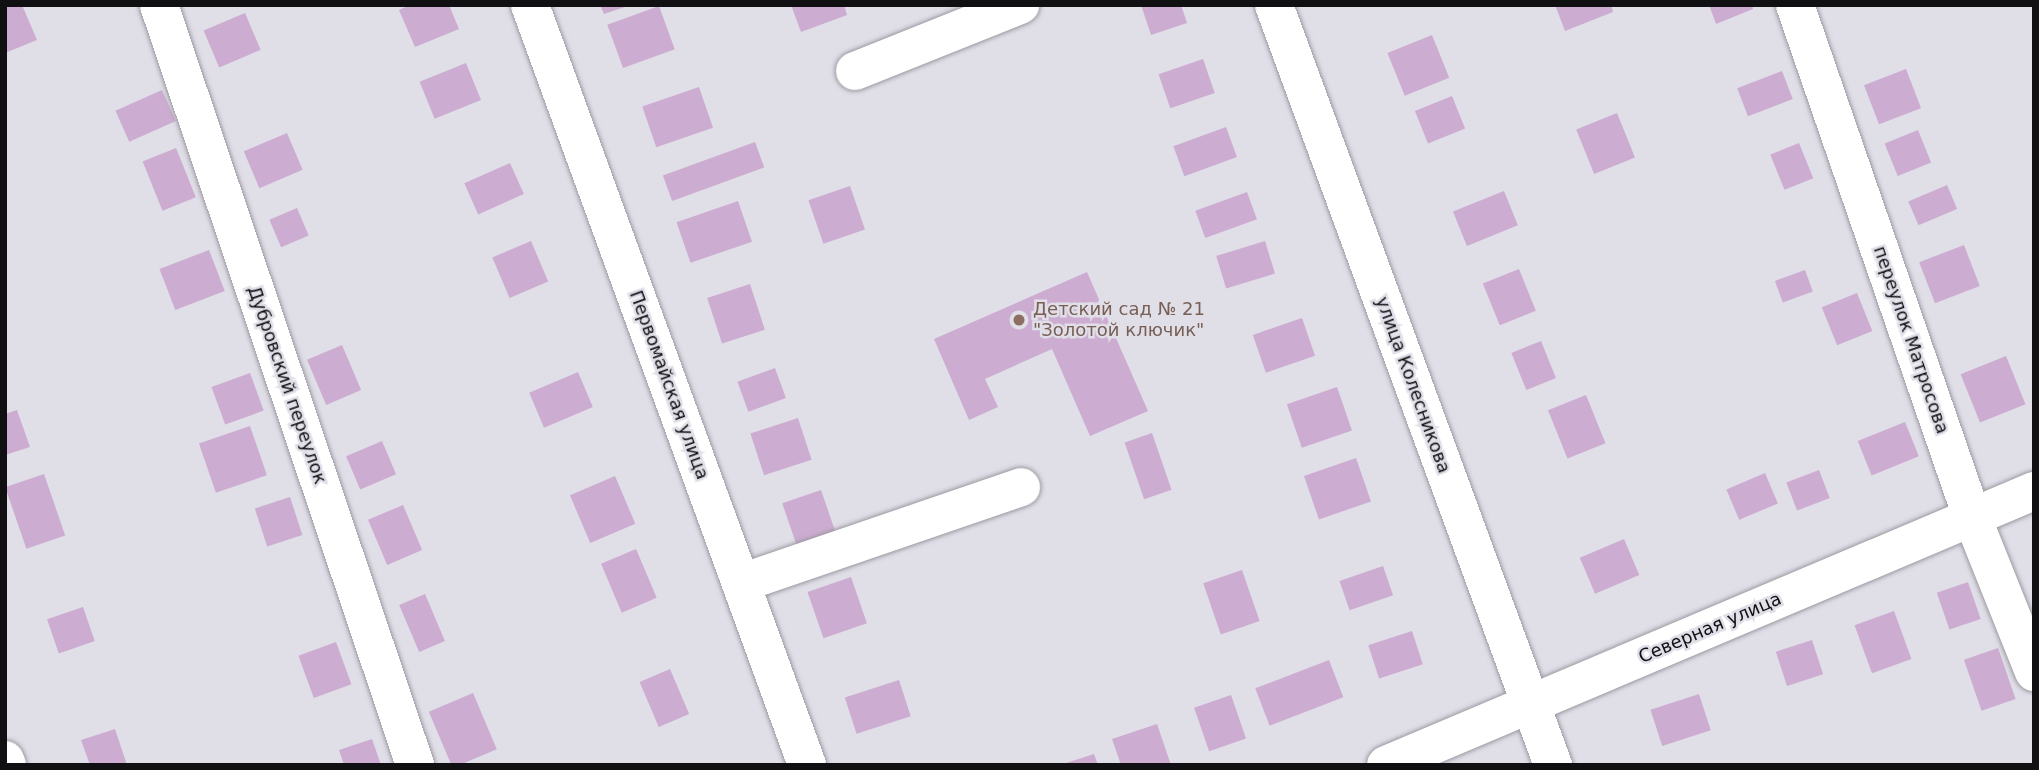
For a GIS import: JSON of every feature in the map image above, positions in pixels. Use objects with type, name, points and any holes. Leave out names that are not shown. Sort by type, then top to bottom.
[{"type":"street","name":"Дубровский переулок","points":[[159,5],[415,765]]},
{"type":"street","name":"Первомайская улица","points":[[530,5],[807,765]]},
{"type":"street","points":[[855,71],[1020,5]]},
{"type":"street","name":"улица Колесникова","points":[[1274,5],[1553,765]]},
{"type":"street","name":"переулок Матросова","points":[[1794,5],[1972,517],[2034,672]]},
{"type":"street","points":[[741,583],[1021,487]]},
{"type":"street","name":"Северная улица","points":[[1386,765],[2034,491]]},
{"type":"street","points":[[5,760],[7,765]]},
{"type":"building","points":[[5,5],[22,5],[37,40],[5,53]]},
{"type":"building","points":[[410,5],[449,5],[459,29],[415,47],[399,10]]},
{"type":"building","points":[[600,5],[627,5],[628,6],[604,14]]},
{"type":"building","points":[[791,5],[844,5],[847,15],[801,32]]},
{"type":"building","points":[[1141,5],[1181,5],[1187,23],[1151,35]]},
{"type":"building","points":[[1555,5],[1611,5],[1613,12],[1565,31]]},
{"type":"building","points":[[1709,5],[1752,5],[1753,9],[1716,24]]},
{"type":"building","points":[[659,6],[675,49],[623,68],[607,25]]},
{"type":"building","points":[[245,13],[261,50],[219,67],[204,31]]},
{"type":"building","points":[[1432,35],[1449,78],[1405,96],[1387,53]]},
{"type":"building","points":[[1203,59],[1215,93],[1170,108],[1159,74]]},
{"type":"building","points":[[466,63],[481,100],[435,119],[420,82]]},
{"type":"building","points":[[1906,69],[1921,108],[1879,124],[1864,85]]},
{"type":"building","points":[[1782,71],[1793,99],[1748,116],[1737,88]]},
{"type":"building","points":[[699,87],[713,128],[656,147],[642,107]]},
{"type":"building","points":[[162,90],[176,121],[129,142],[115,111]]},
{"type":"building","points":[[1452,96],[1465,128],[1428,143],[1415,111]]},
{"type":"building","points":[[1617,113],[1635,158],[1594,174],[1576,129]]},
{"type":"building","points":[[1226,127],[1237,157],[1184,176],[1173,146]]},
{"type":"building","points":[[1918,130],[1931,162],[1898,176],[1885,143]]},
{"type":"building","points":[[287,133],[303,170],[259,188],[244,151]]},
{"type":"building","points":[[755,142],[764,167],[672,201],[663,176]]},
{"type":"building","points":[[1799,143],[1813,178],[1784,190],[1770,155]]},
{"type":"building","points":[[176,148],[196,197],[162,211],[143,161]]},
{"type":"building","points":[[510,163],[524,194],[478,214],[464,183]]},
{"type":"building","points":[[1947,185],[1957,209],[1918,225],[1908,201]]},
{"type":"building","points":[[850,186],[865,229],[823,244],[808,200]]},
{"type":"building","points":[[1504,191],[1518,225],[1467,246],[1453,212]]},
{"type":"building","points":[[1247,192],[1257,219],[1205,238],[1195,211]]},
{"type":"building","points":[[738,201],[752,242],[691,263],[677,222]]},
{"type":"building","points":[[297,208],[309,236],[281,247],[269,220]]},
{"type":"building","points":[[531,241],[548,282],[510,298],[492,257]]},
{"type":"building","points":[[1265,241],[1275,274],[1226,288],[1216,256]]},
{"type":"building","points":[[1964,245],[1980,286],[1935,303],[1919,262]]},
{"type":"building","points":[[209,250],[225,291],[175,310],[160,269]]},
{"type":"building","points":[[1519,269],[1536,311],[1500,325],[1483,284]]},
{"type":"building","points":[[1805,270],[1813,292],[1783,303],[1775,281]]},
{"type":"building","points":[[1087,272],[1148,411],[1090,436],[1052,349],[985,379],[998,407],[969,420],[934,339]]},
{"type":"building","points":[[750,284],[765,330],[722,344],[707,298]]},
{"type":"building","points":[[1857,293],[1872,331],[1837,345],[1822,307]]},
{"type":"building","points":[[1302,318],[1315,356],[1266,373],[1253,335]]},
{"type":"building","points":[[1541,341],[1556,378],[1526,390],[1511,353]]},
{"type":"building","points":[[342,345],[361,390],[326,405],[307,360]]},
{"type":"building","points":[[2006,356],[2025,404],[1980,423],[1961,374]]},
{"type":"building","points":[[775,368],[786,398],[748,412],[737,382]]},
{"type":"building","points":[[578,372],[593,407],[544,428],[529,393]]},
{"type":"building","points":[[250,373],[264,411],[225,425],[211,387]]},
{"type":"building","points":[[1337,387],[1352,430],[1302,448],[1287,404]]},
{"type":"building","points":[[1586,395],[1605,443],[1567,459],[1548,410]]},
{"type":"building","points":[[17,410],[30,447],[5,455],[5,414]]},
{"type":"building","points":[[798,418],[812,460],[764,475],[750,433]]},
{"type":"building","points":[[1905,422],[1919,456],[1872,475],[1858,441]]},
{"type":"building","points":[[250,426],[267,475],[216,493],[199,444]]},
{"type":"building","points":[[1152,433],[1172,490],[1144,499],[1125,442]]},
{"type":"building","points":[[382,441],[396,474],[360,489],[346,456]]},
{"type":"building","points":[[1356,458],[1371,501],[1319,519],[1304,476]]},
{"type":"building","points":[[1819,470],[1830,498],[1797,511],[1786,483]]},
{"type":"building","points":[[1765,473],[1778,503],[1739,520],[1726,489]]},
{"type":"building","points":[[44,474],[65,535],[26,549],[5,487]]},
{"type":"building","points":[[615,476],[635,524],[590,543],[570,495]]},
{"type":"building","points":[[821,490],[837,536],[798,550],[782,503]]},
{"type":"building","points":[[290,497],[302,535],[267,546],[255,508]]},
{"type":"building","points":[[403,505],[422,550],[387,565],[368,520]]},
{"type":"building","points":[[1624,539],[1639,575],[1595,594],[1580,558]]},
{"type":"building","points":[[636,549],[657,598],[622,613],[601,564]]},
{"type":"building","points":[[1383,566],[1393,595],[1350,610],[1340,581]]},
{"type":"building","points":[[1242,570],[1260,621],[1221,634],[1203,583]]},
{"type":"building","points":[[851,577],[867,623],[823,638],[808,592]]},
{"type":"building","points":[[1968,582],[1981,619],[1949,630],[1937,593]]},
{"type":"building","points":[[425,594],[445,641],[419,652],[399,605]]},
{"type":"building","points":[[83,607],[95,641],[59,653],[47,619]]},
{"type":"building","points":[[1894,611],[1911,659],[1872,673],[1855,625]]},
{"type":"building","points":[[1412,631],[1423,664],[1379,679],[1368,645]]},
{"type":"building","points":[[1812,640],[1823,674],[1787,686],[1776,652]]},
{"type":"building","points":[[336,642],[351,684],[314,698],[298,656]]},
{"type":"building","points":[[1998,648],[2016,699],[1982,711],[1964,660]]},
{"type":"building","points":[[1329,660],[1343,697],[1270,726],[1255,688]]},
{"type":"building","points":[[670,669],[689,714],[659,727],[640,682]]},
{"type":"building","points":[[899,680],[911,716],[857,734],[845,698]]},
{"type":"building","points":[[473,693],[497,749],[459,765],[451,765],[429,712]]},
{"type":"building","points":[[1699,694],[1711,730],[1662,746],[1650,710]]},
{"type":"building","points":[[1231,695],[1246,738],[1209,751],[1194,708]]},
{"type":"building","points":[[1157,724],[1171,765],[1121,765],[1112,739]]},
{"type":"building","points":[[115,729],[127,765],[90,765],[81,740]]},
{"type":"building","points":[[372,739],[381,765],[344,765],[339,750]]},
{"type":"building","points":[[1094,754],[1098,765],[1063,765],[1063,764]]},
{"type":"place","name":"Детский сад № 21 \"Золотой ключик\"","points":[[1019,320]]}]
